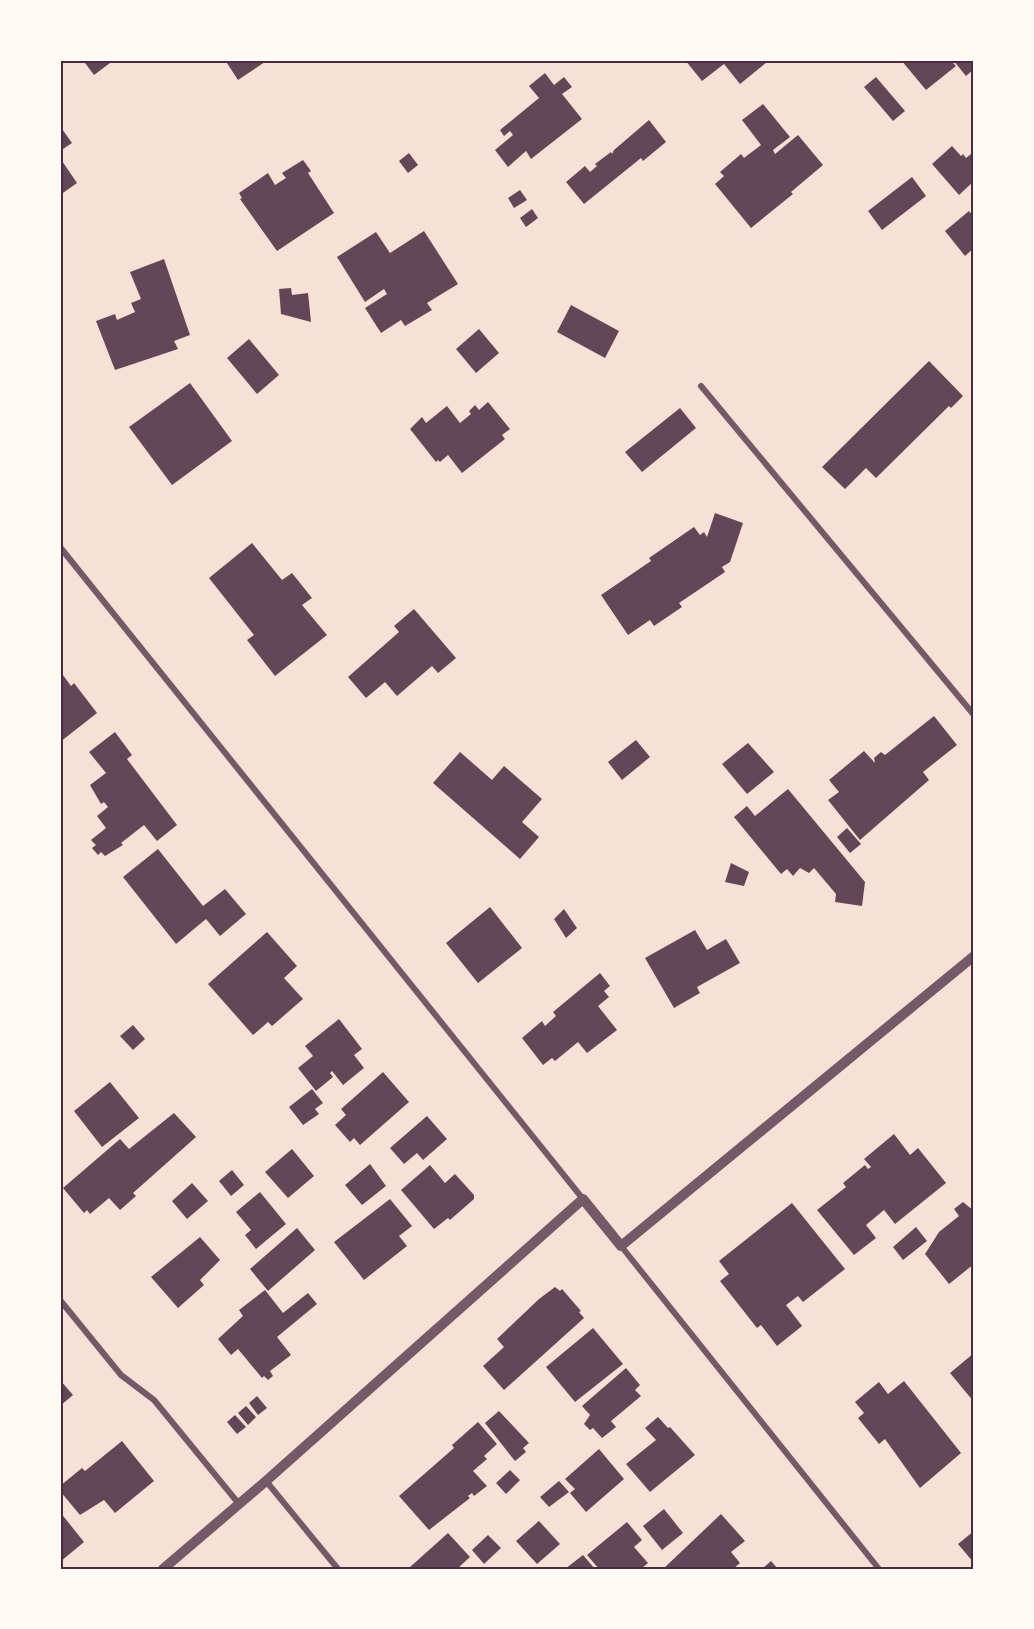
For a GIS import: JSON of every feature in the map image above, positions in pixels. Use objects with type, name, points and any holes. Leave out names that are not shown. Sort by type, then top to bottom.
[{"type":"street","points":[[701,386],[974,715]]},
{"type":"street","points":[[60,547],[879,1569]]},
{"type":"street","points":[[621,1246],[974,956]]},
{"type":"street","points":[[163,1569],[266,1481],[583,1199]]},
{"type":"street","points":[[60,1300],[121,1375],[154,1400],[239,1504]]},
{"type":"street","points":[[266,1481],[338,1569]]},
{"type":"building","points":[[90,60],[114,60],[94,75],[85,63]]},
{"type":"building","points":[[225,60],[268,60],[238,80]]},
{"type":"building","points":[[685,60],[766,60],[767,62],[740,84],[724,64],[702,81]]},
{"type":"building","points":[[901,60],[950,60],[956,66],[926,90]]},
{"type":"building","points":[[953,60],[974,60],[974,69],[966,76]]},
{"type":"building","points":[[545,73],[554,85],[564,77],[572,87],[562,94],[582,119],[531,159],[526,151],[508,167],[495,150],[513,135],[510,131],[504,136],[500,130],[539,98],[529,86]]},
{"type":"building","points":[[876,77],[905,111],[893,121],[864,87]]},
{"type":"building","points":[[763,104],[790,137],[773,150],[775,154],[798,135],[823,165],[791,192],[793,194],[751,228],[715,184],[724,176],[720,172],[741,154],[744,158],[761,145],[742,120]]},
{"type":"building","points":[[649,120],[666,142],[643,161],[641,158],[584,204],[566,182],[585,166],[590,172],[597,166],[595,164],[611,152],[612,154]]},
{"type":"building","points":[[60,126],[72,143],[60,151]]},
{"type":"building","points":[[952,146],[961,156],[963,154],[966,158],[971,154],[974,158],[974,181],[959,195],[932,164]]},
{"type":"building","points":[[409,153],[418,165],[408,173],[399,161]]},
{"type":"building","points":[[60,158],[77,183],[60,195]]},
{"type":"building","points":[[303,160],[311,171],[308,173],[334,213],[277,251],[240,199],[242,198],[239,193],[268,173],[275,185],[286,178],[282,173]]},
{"type":"building","points":[[912,177],[926,196],[882,230],[868,211]]},
{"type":"building","points":[[520,190],[527,200],[514,208],[508,198]]},
{"type":"building","points":[[532,209],[538,218],[526,227],[520,218]]},
{"type":"building","points":[[969,211],[974,217],[974,248],[965,256],[945,231]]},
{"type":"building","points":[[424,231],[458,284],[427,303],[432,310],[405,326],[401,320],[381,333],[365,308],[387,294],[384,289],[365,302],[337,257],[376,232],[390,253]]},
{"type":"building","points":[[164,259],[190,335],[174,341],[178,349],[115,370],[96,321],[115,314],[117,320],[135,312],[131,303],[141,299],[130,272]]},
{"type":"building","points":[[291,288],[292,295],[308,293],[311,322],[281,314],[279,289]]},
{"type":"building","points":[[571,305],[619,331],[605,358],[557,332]]},
{"type":"building","points":[[479,329],[499,353],[476,373],[456,349]]},
{"type":"building","points":[[249,339],[279,375],[257,394],[227,358]]},
{"type":"building","points":[[929,361],[963,396],[951,408],[949,406],[876,478],[866,468],[845,489],[822,467]]},
{"type":"building","points":[[190,383],[232,441],[172,485],[129,427]]},
{"type":"building","points":[[488,402],[510,429],[502,435],[505,439],[462,473],[448,455],[440,462],[438,460],[436,462],[410,429],[422,417],[426,423],[447,406],[460,423],[471,414],[469,411],[475,405],[479,410]]},
{"type":"building","points":[[680,408],[696,428],[642,472],[625,452]]},
{"type":"building","points":[[715,513],[743,523],[730,562],[722,567],[725,572],[679,603],[682,607],[654,626],[650,620],[628,635],[601,595],[651,561],[649,558],[694,527],[700,535],[704,532],[707,537]]},
{"type":"building","points":[[252,543],[282,580],[292,573],[312,598],[302,605],[327,635],[275,676],[247,640],[254,635],[209,578]]},
{"type":"building","points":[[414,609],[456,658],[438,673],[432,666],[397,696],[385,682],[366,698],[348,677],[399,632],[394,626]]},
{"type":"building","points":[[60,671],[71,686],[74,683],[97,713],[60,742]]},
{"type":"building","points":[[934,716],[957,745],[923,772],[929,780],[860,840],[828,800],[839,792],[829,780],[864,751],[875,763],[874,758],[881,752],[885,755]]},
{"type":"building","points":[[115,732],[132,755],[127,759],[177,825],[157,841],[144,825],[121,843],[123,845],[105,856],[101,852],[98,855],[92,848],[96,845],[91,840],[106,828],[97,816],[108,807],[104,802],[101,804],[90,785],[106,773],[89,752]]},
{"type":"building","points":[[636,740],[650,757],[622,780],[608,762]]},
{"type":"building","points":[[748,743],[774,772],[747,794],[722,764]]},
{"type":"building","points":[[460,752],[492,780],[504,766],[542,799],[522,822],[539,837],[520,859],[433,783]]},
{"type":"building","points":[[788,789],[865,882],[862,906],[835,902],[836,894],[814,868],[809,873],[800,868],[793,876],[787,869],[781,874],[734,817],[747,806],[755,816]]},
{"type":"building","points":[[847,828],[861,844],[850,853],[837,837]]},
{"type":"building","points":[[158,849],[203,906],[225,889],[246,914],[220,936],[206,919],[176,944],[123,877]]},
{"type":"building","points":[[731,863],[749,872],[744,886],[725,882]]},
{"type":"building","points":[[490,907],[522,948],[478,983],[446,943]]},
{"type":"building","points":[[564,909],[577,928],[566,938],[554,919]]},
{"type":"building","points":[[695,930],[707,950],[726,939],[740,963],[697,987],[700,993],[674,1008],[645,958]]},
{"type":"building","points":[[267,932],[297,966],[284,978],[303,999],[272,1026],[268,1022],[253,1035],[208,984]]},
{"type":"building","points":[[600,973],[610,986],[604,991],[609,997],[598,1006],[617,1030],[587,1053],[578,1042],[555,1061],[552,1058],[543,1065],[522,1038],[542,1021],[545,1026],[556,1016],[553,1012]]},
{"type":"building","points":[[339,1019],[362,1049],[354,1055],[364,1068],[343,1085],[332,1071],[330,1073],[333,1077],[316,1091],[298,1068],[313,1056],[305,1046]]},
{"type":"building","points":[[133,1025],[145,1039],[133,1050],[120,1036]]},
{"type":"building","points":[[383,1072],[409,1102],[360,1145],[354,1138],[350,1142],[335,1125],[346,1115],[341,1109]]},
{"type":"building","points":[[110,1082],[139,1118],[102,1147],[74,1111]]},
{"type":"building","points":[[312,1089],[323,1103],[315,1109],[319,1114],[303,1125],[289,1107]]},
{"type":"building","points":[[174,1113],[196,1137],[133,1193],[136,1196],[120,1210],[109,1198],[90,1214],[87,1210],[84,1213],[63,1188],[120,1139],[129,1149]]},
{"type":"building","points":[[427,1116],[447,1139],[423,1160],[417,1153],[404,1164],[390,1148]]},
{"type":"building","points":[[894,1134],[910,1155],[918,1148],[946,1183],[895,1224],[884,1210],[866,1225],[876,1238],[854,1255],[817,1210],[846,1187],[843,1183],[865,1165],[868,1169],[871,1167],[864,1159]]},
{"type":"building","points":[[292,1149],[314,1176],[288,1198],[265,1172]]},
{"type":"building","points":[[370,1164],[386,1186],[362,1205],[345,1185]]},
{"type":"building","points":[[430,1165],[445,1183],[455,1174],[474,1195],[474,1199],[450,1220],[448,1218],[434,1229],[401,1190]]},
{"type":"building","points":[[232,1170],[244,1185],[231,1196],[219,1181]]},
{"type":"building","points":[[192,1183],[208,1201],[187,1219],[172,1201]]},
{"type":"building","points":[[260,1192],[286,1224],[256,1249],[245,1235],[251,1230],[236,1212]]},
{"type":"building","points":[[390,1199],[412,1226],[399,1236],[407,1246],[364,1280],[334,1242]]},
{"type":"building","points":[[963,1202],[974,1211],[974,1264],[949,1284],[925,1254],[939,1232],[959,1216],[954,1209]]},
{"type":"building","points":[[792,1203],[845,1269],[803,1302],[798,1296],[786,1305],[802,1326],[777,1346],[761,1325],[757,1328],[720,1281],[729,1274],[719,1261]]},
{"type":"building","points":[[916,1227],[927,1241],[903,1260],[893,1247]]},
{"type":"building","points":[[297,1228],[315,1250],[268,1291],[250,1269]]},
{"type":"building","points":[[200,1237],[220,1260],[200,1280],[204,1285],[178,1308],[151,1277]]},
{"type":"building","points":[[555,1287],[560,1291],[562,1289],[581,1311],[579,1312],[584,1318],[504,1390],[483,1366],[504,1347],[497,1339]]},
{"type":"building","points":[[265,1290],[283,1313],[308,1293],[317,1304],[277,1337],[291,1355],[270,1371],[273,1376],[268,1380],[264,1376],[262,1378],[238,1349],[231,1355],[218,1339],[243,1316],[239,1310]]},
{"type":"building","points":[[593,1328],[623,1364],[575,1402],[546,1367]]},
{"type":"building","points":[[974,1353],[974,1402],[950,1373]]},
{"type":"building","points":[[626,1368],[640,1385],[635,1390],[641,1396],[611,1421],[616,1427],[602,1438],[593,1428],[590,1430],[584,1424],[590,1415],[582,1406]]},
{"type":"building","points":[[60,1380],[73,1395],[60,1406]]},
{"type":"building","points":[[904,1381],[961,1453],[920,1488],[885,1439],[879,1444],[858,1418],[864,1413],[855,1402],[879,1382],[888,1394]]},
{"type":"building","points":[[257,1396],[267,1408],[258,1415],[249,1403]]},
{"type":"building","points":[[246,1406],[256,1417],[248,1425],[238,1413]]},
{"type":"building","points":[[499,1411],[529,1443],[523,1448],[526,1452],[515,1461],[485,1423]]},
{"type":"building","points":[[235,1415],[246,1427],[237,1434],[227,1422]]},
{"type":"building","points":[[658,1417],[695,1455],[650,1492],[626,1464],[656,1440],[645,1428]]},
{"type":"building","points":[[478,1422],[497,1444],[484,1456],[487,1459],[473,1471],[487,1486],[474,1496],[472,1493],[468,1496],[470,1498],[429,1530],[399,1496],[454,1448],[452,1445]]},
{"type":"building","points":[[122,1441],[154,1481],[115,1513],[104,1500],[80,1515],[60,1491],[60,1486],[82,1468],[85,1471]]},
{"type":"building","points":[[599,1449],[624,1479],[586,1512],[570,1493],[575,1489],[565,1479]]},
{"type":"building","points":[[510,1470],[520,1480],[506,1494],[496,1483]]},
{"type":"building","points":[[559,1481],[569,1492],[549,1507],[540,1497]]},
{"type":"building","points":[[664,1509],[683,1533],[662,1550],[643,1526]]},
{"type":"building","points":[[60,1512],[84,1542],[60,1562]]},
{"type":"building","points":[[721,1514],[745,1541],[731,1552],[740,1563],[733,1569],[663,1569]]},
{"type":"building","points":[[539,1521],[560,1544],[537,1564],[516,1541]]},
{"type":"building","points":[[627,1522],[642,1540],[634,1547],[648,1563],[641,1569],[599,1569],[587,1555]]},
{"type":"building","points":[[974,1531],[974,1563],[958,1544]]},
{"type":"building","points":[[448,1533],[470,1557],[457,1569],[412,1569],[410,1567]]},
{"type":"building","points":[[488,1535],[501,1548],[484,1564],[472,1550]]},
{"type":"building","points":[[583,1555],[595,1569],[565,1569]]},
{"type":"building","points":[[771,1561],[778,1569],[762,1569]]}]
